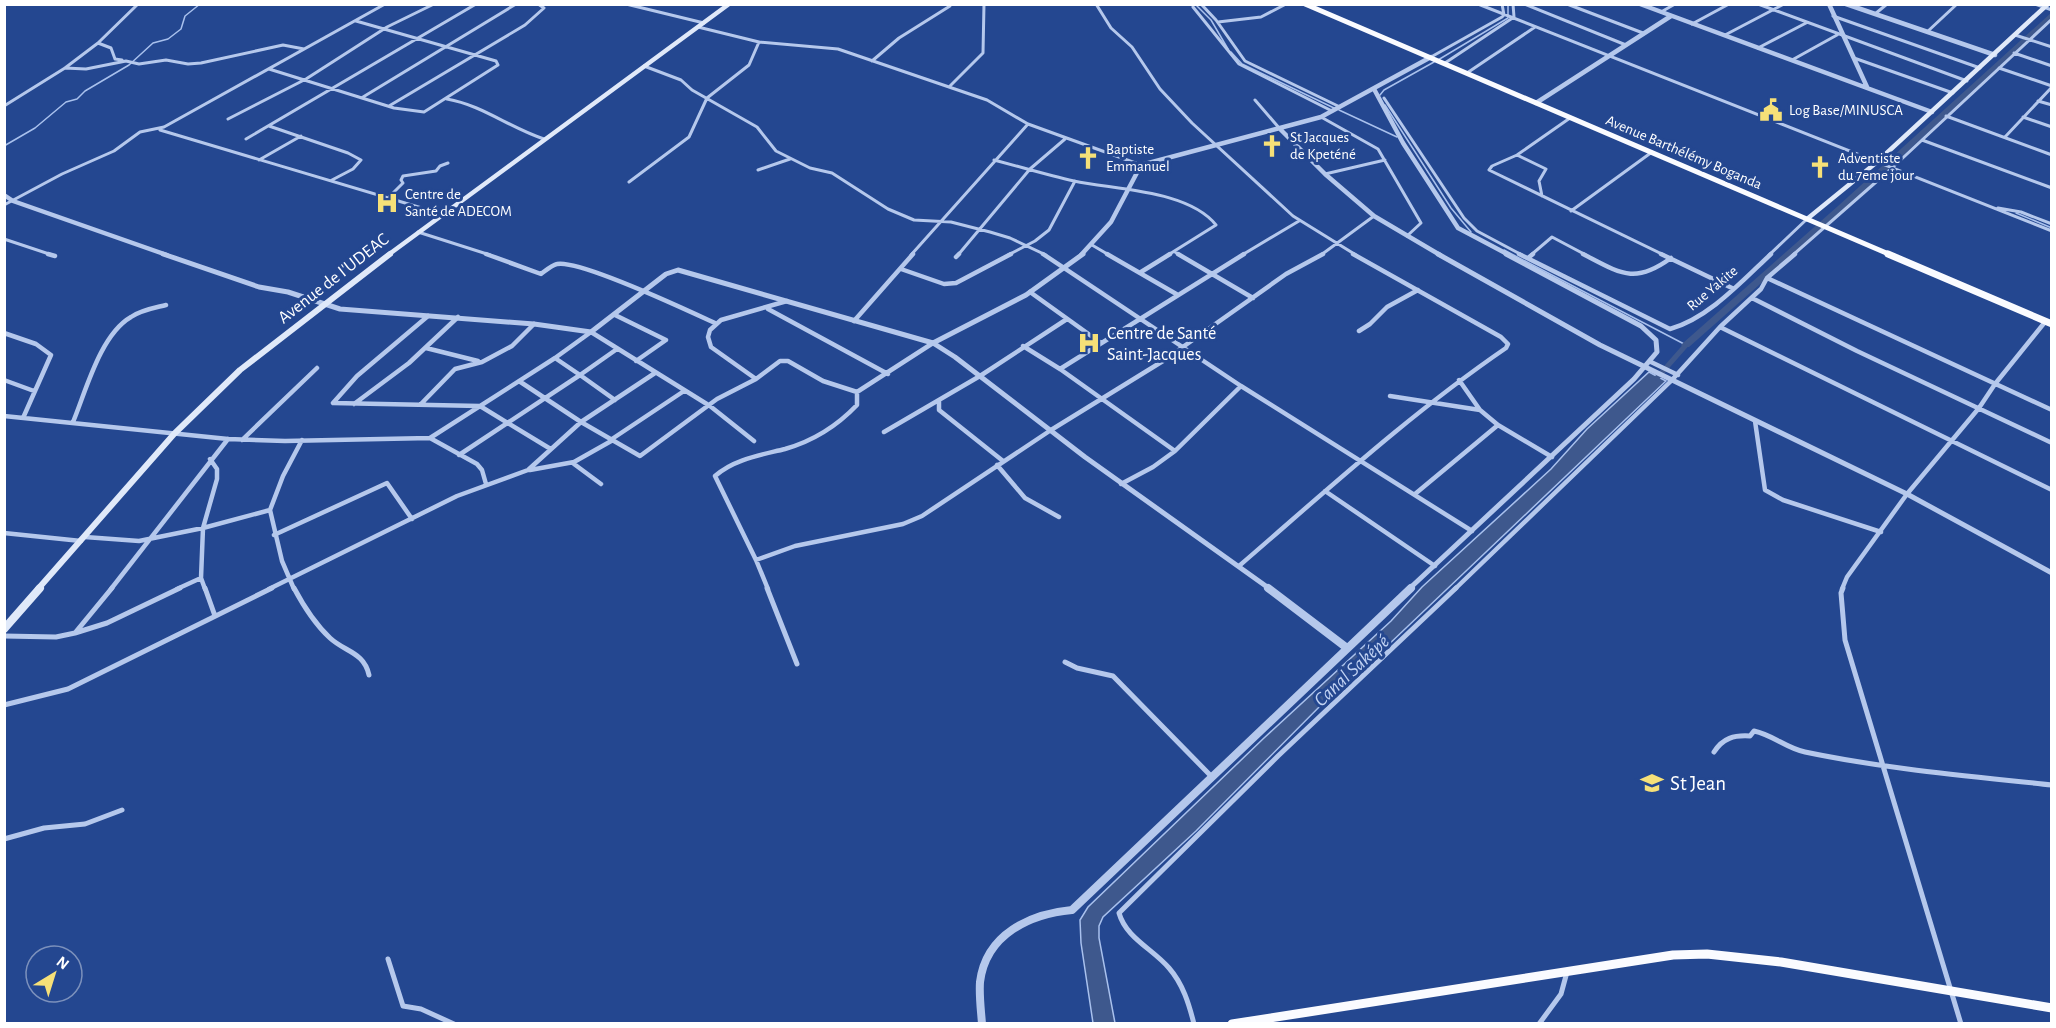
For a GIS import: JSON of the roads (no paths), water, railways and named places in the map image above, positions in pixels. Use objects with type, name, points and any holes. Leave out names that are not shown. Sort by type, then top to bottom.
[{"type":"main road","name":"Avenue de I'UDEAC","points":[[4,628],[174,434],[225,382],[442,214],[729,4]]},
{"type":"main road","name":"Avenue Barthélémy Boganda","points":[[1305,4],[2048,323]]},
{"type":"main road","name":"Rue Yakite","points":[[1810,220],[1982,68],[2046,7]]},
{"type":"main road","points":[[1232,1023],[1673,955],[1707,954],[1781,962],[2052,1008]]},
{"type":"street","points":[[4,106],[65,68],[98,43],[138,4]]},
{"type":"street","points":[[4,205],[62,174],[114,151],[140,132],[164,127],[385,4]]},
{"type":"street","points":[[246,140],[476,4]]},
{"type":"street","points":[[363,97],[516,4]]},
{"type":"street","points":[[389,106],[475,56],[535,17],[544,8],[538,4]]},
{"type":"street","points":[[626,4],[759,42],[825,46],[950,86],[987,100],[1028,124],[1142,165],[1321,117],[1433,58],[1504,15]]},
{"type":"street","points":[[950,86],[983,53],[984,4]]},
{"type":"street","points":[[1096,4],[1112,28],[1132,46],[1160,89],[1214,145],[1244,169],[1299,221],[1501,337],[1508,344],[1506,348],[1459,380],[1362,460],[1239,566]]},
{"type":"street","points":[[1201,4],[1218,22],[1245,61],[1336,109]]},
{"type":"street","points":[[1218,22],[1262,17],[1286,4]]},
{"type":"street","points":[[1478,4],[2052,231]]},
{"type":"street","points":[[1502,4],[1504,15]]},
{"type":"street","points":[[1513,4],[1514,17]]},
{"type":"street","points":[[1524,4],[1626,45]]},
{"type":"street","points":[[1567,4],[1643,33]]},
{"type":"street","points":[[1640,4],[1932,112]]},
{"type":"street","points":[[1661,12],[1675,4]]},
{"type":"street","points":[[1692,24],[1729,4]]},
{"type":"street","points":[[1758,4],[1843,38],[1967,81]]},
{"type":"street","points":[[1725,35],[1784,4]]},
{"type":"street","points":[[1829,4],[1867,87]]},
{"type":"street","points":[[1846,4],[1995,55]]},
{"type":"street","points":[[1875,14],[1887,4]]},
{"type":"street","points":[[1928,32],[1957,4]]},
{"type":"street","points":[[2036,4],[2052,10]]},
{"type":"street","points":[[228,119],[306,80],[384,30],[432,5]]},
{"type":"street","points":[[872,61],[899,38],[950,6]]},
{"type":"street","points":[[1193,7],[1239,64],[1336,109]]},
{"type":"street","points":[[1201,16],[1212,15]]},
{"type":"street","points":[[1833,15],[1982,68]]},
{"type":"street","points":[[1536,103],[1671,16]]},
{"type":"street","points":[[1443,62],[1514,17]]},
{"type":"street","points":[[1194,1023],[1182,987],[1170,969],[1156,954],[1130,934],[1120,920],[1119,913],[1293,742],[1362,679],[1678,375],[1720,327],[1752,298],[1767,278],[1892,168],[2052,19]]},
{"type":"street","points":[[268,69],[389,106],[426,112],[498,65],[496,62],[356,21]]},
{"type":"street","points":[[1758,48],[1806,23]]},
{"type":"street","points":[[1836,23],[1856,25]]},
{"type":"street","points":[[1467,73],[1493,57],[1513,38],[1535,27]]},
{"type":"street","points":[[2043,27],[2052,30]]},
{"type":"street","points":[[1792,60],[1836,35]]},
{"type":"street","points":[[2015,35],[2052,47]]},
{"type":"street","points":[[629,182],[689,137],[707,98],[749,65],[759,42]]},
{"type":"street","points":[[98,43],[111,48],[116,59],[139,64],[166,60],[188,64],[243,55],[283,45],[304,49]]},
{"type":"street","points":[[2014,53],[2052,66]]},
{"type":"street","points":[[1854,58],[1953,93]]},
{"type":"street","points":[[65,68],[86,69],[126,61]]},
{"type":"street","points":[[644,66],[681,80],[692,90],[757,127],[776,151],[810,168],[832,173],[888,209],[909,219],[941,221],[979,229],[1025,245],[1050,257],[1184,345],[1241,386],[1472,531]]},
{"type":"street","points":[[1999,68],[2052,86],[2005,137]]},
{"type":"street","points":[[982,1023],[979,993],[981,975],[1000,936],[1034,917],[1052,911],[1072,910],[1211,776],[1552,457],[1658,353],[1658,343],[1641,326],[1458,228],[1403,143],[1374,90]]},
{"type":"street","name":"Rue Yakite","points":[[1384,98],[1469,225],[1485,236],[1670,329],[1682,328],[1703,314],[1810,220]]},
{"type":"street","points":[[447,99],[478,106],[519,131],[544,139]]},
{"type":"street","points":[[1255,100],[1325,174],[1374,216],[1407,236],[1550,318],[1644,368],[1907,494],[2052,573]]},
{"type":"street","points":[[2038,101],[2052,105]]},
{"type":"street","points":[[1946,116],[2052,154]]},
{"type":"street","points":[[1321,117],[1378,149],[1421,221],[1420,225],[1407,236]]},
{"type":"street","points":[[2023,117],[2052,127]]},
{"type":"street","points":[[1570,118],[1517,155],[1492,166],[1489,170],[1732,288]]},
{"type":"street","points":[[854,321],[994,159],[1028,124]]},
{"type":"street","points":[[270,126],[276,126],[361,160],[353,169],[331,180]]},
{"type":"street","points":[[156,129],[442,214]]},
{"type":"street","points":[[259,160],[301,136]]},
{"type":"street","points":[[956,257],[1030,169],[1065,139]]},
{"type":"street","points":[[1922,140],[2052,188]]},
{"type":"street","points":[[1571,211],[1652,152]]},
{"type":"street","points":[[1517,155],[1546,169],[1539,181],[1542,196]]},
{"type":"street","points":[[758,171],[790,159]]},
{"type":"street","points":[[994,159],[1075,181],[1185,203],[1215,221],[1216,225],[1141,272]]},
{"type":"street","points":[[1325,174],[1385,160]]},
{"type":"street","points":[[389,197],[403,183],[401,180],[403,176],[436,171],[440,166],[448,163]]},
{"type":"street","points":[[519,381],[581,422],[640,456],[717,399],[756,379],[784,360],[823,381],[857,392],[933,343],[1030,292],[1067,269],[1092,245],[1117,215],[1130,182],[1142,165]]},
{"type":"street","points":[[901,269],[950,285],[1049,230],[1075,181]]},
{"type":"street","points":[[4,195],[13,201],[258,287],[288,292],[340,309],[458,317],[591,332],[710,406],[754,441]]},
{"type":"street","points":[[1992,208],[2011,209],[2052,224]]},
{"type":"street","points":[[756,560],[795,546],[903,524],[948,500],[1003,461],[1184,345],[1286,274],[1300,268],[1336,244],[1374,216]]},
{"type":"street","points":[[1060,369],[1299,221]]},
{"type":"street","points":[[418,232],[541,274],[559,264],[579,267],[643,291],[715,323],[768,309],[787,301]]},
{"type":"street","points":[[1528,258],[1552,237],[1624,273],[1638,275],[1654,270],[1671,258]]},
{"type":"street","points":[[4,238],[55,256]]},
{"type":"street","points":[[1092,245],[1178,295]]},
{"type":"street","points":[[1175,252],[1253,298]]},
{"type":"street","points":[[430,438],[555,358],[615,315],[666,274],[678,270],[933,343],[1121,484],[1239,566],[1347,648]]},
{"type":"street","points":[[1767,278],[2052,410]]},
{"type":"street","points":[[1359,331],[1370,324],[1387,307],[1418,290]]},
{"type":"street","points":[[1030,292],[1101,344]]},
{"type":"street","points":[[1752,298],[2052,443]]},
{"type":"street","points":[[73,422],[99,358],[114,331],[131,316],[166,304]]},
{"type":"street","points":[[768,309],[888,374]]},
{"type":"street","points":[[428,315],[357,376],[333,403],[480,406],[549,448]]},
{"type":"street","points":[[615,315],[666,340],[636,361]]},
{"type":"street","points":[[354,405],[426,348],[458,317]]},
{"type":"street","points":[[884,432],[980,376],[1067,319]]},
{"type":"street","points":[[715,323],[709,340],[711,347],[756,379]]},
{"type":"street","points":[[1961,1023],[1845,640],[1841,593],[1847,577],[1907,494],[1979,408],[1995,384],[2048,323]]},
{"type":"street","points":[[420,405],[455,369],[482,362],[512,346],[534,324]]},
{"type":"street","points":[[1720,327],[2052,490]]},
{"type":"street","points":[[4,333],[33,343],[49,351],[51,355],[23,418]]},
{"type":"street","points":[[1023,346],[1102,398],[1174,451]]},
{"type":"street","points":[[426,348],[482,362]]},
{"type":"street","points":[[459,455],[546,399],[617,349]]},
{"type":"street","points":[[555,358],[615,400]]},
{"type":"street","points":[[1651,362],[1678,375]]},
{"type":"street","points":[[242,440],[317,368]]},
{"type":"street","points":[[528,470],[549,448],[581,422],[655,373]]},
{"type":"street","points":[[4,380],[34,391]]},
{"type":"street","points":[[1459,380],[1480,410],[1498,425],[1552,457]]},
{"type":"street","points":[[1121,484],[1153,467],[1174,451],[1241,386]]},
{"type":"street","points":[[4,705],[68,689],[486,484],[528,470],[574,464],[589,457],[684,391]]},
{"type":"street","points":[[797,664],[756,560],[715,476],[766,453],[797,445],[831,428],[842,421],[857,405],[857,392]]},
{"type":"street","points":[[1390,396],[1480,410]]},
{"type":"street","points":[[939,401],[939,410],[947,419],[1003,461]]},
{"type":"street","points":[[4,416],[242,440],[430,438],[477,464],[482,470],[486,484]]},
{"type":"street","points":[[1755,422],[1765,490],[1783,500],[1881,532]]},
{"type":"street","points":[[1415,494],[1498,425]]},
{"type":"street","points":[[75,633],[228,439]]},
{"type":"street","points":[[302,440],[283,476],[270,510],[274,535],[289,580],[303,605],[332,640],[362,657],[368,663],[369,675]]},
{"type":"street","points":[[210,459],[217,469],[217,479],[202,528],[201,578],[215,616]]},
{"type":"street","points":[[574,464],[601,484]]},
{"type":"street","points":[[997,465],[1025,498],[1059,517]]},
{"type":"street","points":[[274,535],[387,483],[412,519]]},
{"type":"street","points":[[1325,491],[1435,566]]},
{"type":"street","points":[[4,533],[139,541],[202,528],[270,510]]},
{"type":"street","points":[[4,636],[56,637],[75,633],[107,623],[201,578]]},
{"type":"street","points":[[1065,662],[1072,668],[1086,672],[1102,670],[1113,676],[1211,776]]},
{"type":"street","points":[[1714,752],[1718,744],[1735,735],[1750,736],[1754,731],[1773,737],[1800,751],[1884,768],[2052,785]]},
{"type":"street","points":[[4,839],[45,828],[85,824],[122,810]]},
{"type":"street","points":[[388,958],[403,1006],[421,1009],[454,1023]]},
{"type":"street","points":[[1539,1023],[1562,994],[1567,972]]},
{"type":"water","points":[[1649,372],[1666,381],[1365,667],[1332,694],[1196,831],[1103,917],[1099,926],[1099,938],[1115,1023],[1093,1023],[1081,943],[1080,920],[1088,907],[1264,738],[1391,621],[1422,587],[1551,469],[1587,429]]},
{"type":"waterway","points":[[4,146],[35,128],[66,102],[77,99],[85,91],[129,65],[153,43],[168,39],[181,29],[185,16],[200,4]]},
{"type":"waterway","points":[[1195,4],[1211,20],[1228,49]]},
{"type":"waterway","points":[[1438,60],[1508,18],[1508,4]]},
{"type":"waterway","points":[[1686,345],[1841,208],[2052,14]]},
{"type":"waterway","points":[[1231,52],[1242,64],[1334,108]]},
{"type":"waterway","points":[[1380,95],[1384,90],[1434,62]]},
{"type":"waterway","points":[[1385,105],[1451,208],[1471,232]]},
{"type":"waterway","points":[[1339,110],[1397,137]]},
{"type":"waterway","points":[[2016,213],[2052,228]]},
{"type":"waterway","points":[[1504,250],[1686,345]]},
{"type":"waterway","name":"Canal Saképé","points":[[1657,378],[1686,345]]},
{"type":"place","name":"Log Base/MINUSCA","points":[[1771,110]]},
{"type":"place","name":"St Jacques de Kpeténé","points":[[1272,146]]},
{"type":"place","name":"Baptiste Emmanuel","points":[[1088,158]]},
{"type":"place","name":"Adventiste du 7eme jour","points":[[1820,167]]},
{"type":"place","name":"Centre de Santé de ADECOM","points":[[387,203]]},
{"type":"place","name":"Centre de Santé Saint-Jacques","points":[[1089,343]]},
{"type":"place","name":"St Jean","points":[[1652,783]]}]
